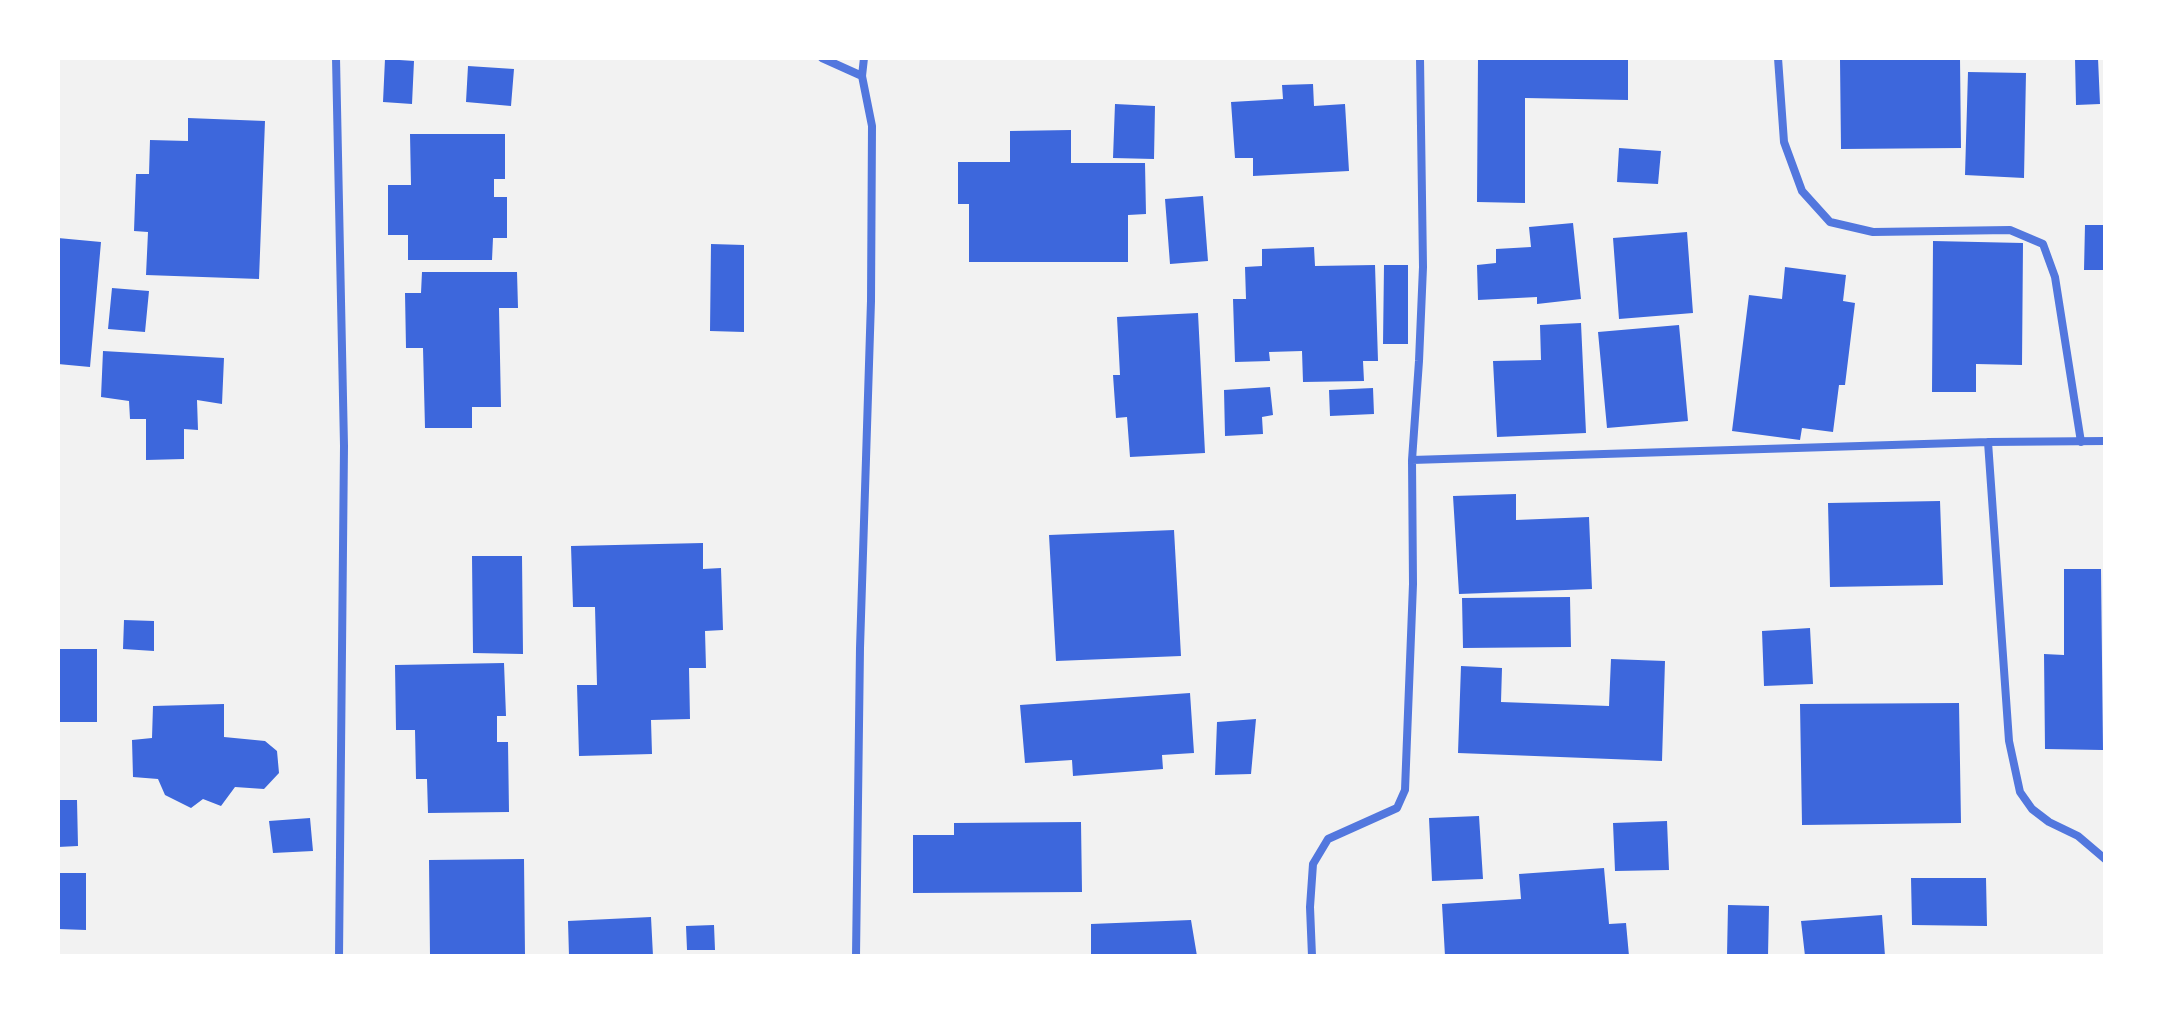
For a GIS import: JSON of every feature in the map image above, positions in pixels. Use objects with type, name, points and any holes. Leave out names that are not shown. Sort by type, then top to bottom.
[{"type":"street","points":[[336,58],[344,446],[339,956]]},
{"type":"street","points":[[822,58],[862,76]]},
{"type":"street","points":[[856,956],[859,664],[871,301],[872,126],[862,76],[864,58]]},
{"type":"street","points":[[1312,956],[1310,907],[1313,864],[1328,839],[1397,808],[1405,790],[1413,584],[1412,460],[1423,267],[1420,58]]},
{"type":"street","points":[[1778,58],[1784,142],[1802,191],[1830,222],[1873,232],[2010,230],[2043,244],[2055,277],[2081,442]]},
{"type":"street","points":[[1412,460],[2105,441]]},
{"type":"street","points":[[1988,442],[2009,741],[2020,792],[2032,809],[2049,822],[2078,836],[2105,859]]},
{"type":"building","points":[[1478,58],[1628,58],[1628,100],[1525,98],[1525,203],[1477,202]]},
{"type":"building","points":[[2075,58],[2098,58],[2100,104],[2076,105]]},
{"type":"building","points":[[385,59],[414,61],[412,104],[383,102]]},
{"type":"building","points":[[1960,59],[1961,148],[1841,149],[1840,60]]},
{"type":"building","points":[[468,66],[514,69],[511,106],[466,102]]},
{"type":"building","points":[[1968,72],[2026,73],[2024,178],[1965,175]]},
{"type":"building","points":[[1313,84],[1314,106],[1345,104],[1349,171],[1253,176],[1253,158],[1235,158],[1231,102],[1283,99],[1282,85]]},
{"type":"building","points":[[1115,104],[1155,106],[1154,159],[1113,158]]},
{"type":"building","points":[[188,118],[265,121],[259,279],[146,275],[148,232],[134,231],[136,174],[149,174],[150,140],[188,141]]},
{"type":"building","points":[[1071,130],[1071,163],[1145,163],[1146,214],[1128,215],[1128,262],[969,262],[969,204],[958,204],[958,162],[1010,162],[1010,131]]},
{"type":"building","points":[[410,134],[505,134],[505,179],[494,179],[494,197],[507,197],[507,238],[493,238],[492,260],[408,260],[408,235],[388,235],[388,185],[411,185]]},
{"type":"building","points":[[1619,148],[1661,151],[1658,184],[1617,182]]},
{"type":"building","points":[[1203,196],[1208,261],[1170,264],[1165,199]]},
{"type":"building","points":[[1573,223],[1581,299],[1537,304],[1537,297],[1478,300],[1477,265],[1496,263],[1496,249],[1531,247],[1529,227]]},
{"type":"building","points":[[2085,225],[2105,225],[2105,270],[2084,270]]},
{"type":"building","points":[[1687,232],[1693,313],[1619,319],[1613,238]]},
{"type":"building","points":[[58,238],[101,242],[90,367],[58,364]]},
{"type":"building","points":[[1933,241],[2023,243],[2022,365],[1976,364],[1976,392],[1932,392]]},
{"type":"building","points":[[711,244],[744,245],[744,332],[710,331]]},
{"type":"building","points":[[1314,247],[1315,266],[1375,265],[1378,361],[1363,361],[1364,381],[1303,382],[1302,351],[1269,352],[1270,361],[1235,362],[1233,299],[1246,299],[1245,267],[1262,266],[1262,249]]},
{"type":"building","points":[[1384,265],[1408,265],[1408,344],[1383,344]]},
{"type":"building","points":[[1785,267],[1846,275],[1843,301],[1855,303],[1845,385],[1839,385],[1833,432],[1802,428],[1800,440],[1732,431],[1749,295],[1782,299]]},
{"type":"building","points":[[422,272],[517,272],[518,308],[499,308],[501,407],[472,407],[472,428],[425,428],[423,348],[406,348],[405,293],[421,293]]},
{"type":"building","points":[[112,288],[149,291],[145,332],[108,329]]},
{"type":"building","points":[[1198,313],[1205,453],[1130,457],[1127,417],[1116,418],[1113,375],[1120,375],[1117,317]]},
{"type":"building","points":[[1581,323],[1586,433],[1497,437],[1493,361],[1541,360],[1540,325]]},
{"type":"building","points":[[1679,325],[1688,421],[1607,428],[1598,332]]},
{"type":"building","points":[[103,351],[224,358],[222,404],[197,400],[198,430],[184,429],[184,459],[146,460],[146,419],[130,419],[129,401],[101,397]]},
{"type":"building","points":[[1270,387],[1273,415],[1262,417],[1263,434],[1225,436],[1224,390]]},
{"type":"building","points":[[1373,388],[1374,414],[1330,416],[1329,390]]},
{"type":"building","points":[[1516,494],[1516,520],[1589,517],[1592,589],[1459,594],[1453,496]]},
{"type":"building","points":[[1940,501],[1943,585],[1830,587],[1828,503]]},
{"type":"building","points":[[1174,530],[1181,656],[1056,661],[1049,535]]},
{"type":"building","points":[[703,543],[703,569],[721,568],[723,630],[705,631],[706,668],[689,668],[690,719],[651,720],[652,754],[579,756],[577,685],[597,685],[595,607],[573,607],[571,546]]},
{"type":"building","points":[[472,556],[522,556],[523,654],[473,653]]},
{"type":"building","points":[[2064,569],[2101,569],[2103,750],[2045,749],[2044,654],[2064,655]]},
{"type":"building","points":[[1570,597],[1571,647],[1463,648],[1462,598]]},
{"type":"building","points":[[124,620],[154,621],[154,651],[123,649]]},
{"type":"building","points":[[1810,628],[1813,684],[1764,686],[1762,631]]},
{"type":"building","points":[[58,649],[97,649],[97,722],[58,722]]},
{"type":"building","points":[[1611,659],[1665,661],[1662,761],[1458,753],[1461,666],[1502,668],[1501,702],[1609,706]]},
{"type":"building","points":[[504,663],[506,716],[497,716],[497,742],[508,742],[509,812],[428,813],[427,779],[416,779],[415,730],[396,730],[395,665]]},
{"type":"building","points":[[1190,693],[1194,753],[1162,755],[1163,769],[1073,776],[1072,760],[1025,763],[1020,705]]},
{"type":"building","points":[[1959,703],[1961,823],[1802,825],[1800,704]]},
{"type":"building","points":[[224,704],[224,737],[265,741],[277,751],[279,773],[264,789],[235,787],[221,806],[203,799],[191,808],[165,795],[158,779],[133,777],[132,740],[152,738],[153,706]]},
{"type":"building","points":[[1256,719],[1251,774],[1215,775],[1217,722]]},
{"type":"building","points":[[58,800],[77,800],[78,846],[58,847]]},
{"type":"building","points":[[1479,816],[1483,879],[1432,881],[1429,818]]},
{"type":"building","points":[[310,818],[313,851],[273,853],[269,821]]},
{"type":"building","points":[[1667,821],[1669,870],[1615,871],[1613,823]]},
{"type":"building","points":[[1081,822],[1082,892],[913,893],[913,835],[954,835],[954,823]]},
{"type":"building","points":[[524,859],[525,956],[430,956],[429,860]]},
{"type":"building","points":[[1604,868],[1609,924],[1626,923],[1629,956],[1445,956],[1442,904],[1521,899],[1519,874]]},
{"type":"building","points":[[58,873],[86,873],[86,930],[58,929]]},
{"type":"building","points":[[1911,878],[1986,878],[1987,926],[1912,925]]},
{"type":"building","points":[[1728,905],[1769,906],[1768,956],[1727,956]]},
{"type":"building","points":[[1882,915],[1885,956],[1805,956],[1801,921]]},
{"type":"building","points":[[651,917],[653,956],[569,956],[568,921]]},
{"type":"building","points":[[1191,920],[1197,956],[1091,956],[1091,924]]},
{"type":"building","points":[[714,925],[715,950],[687,950],[686,926]]}]
